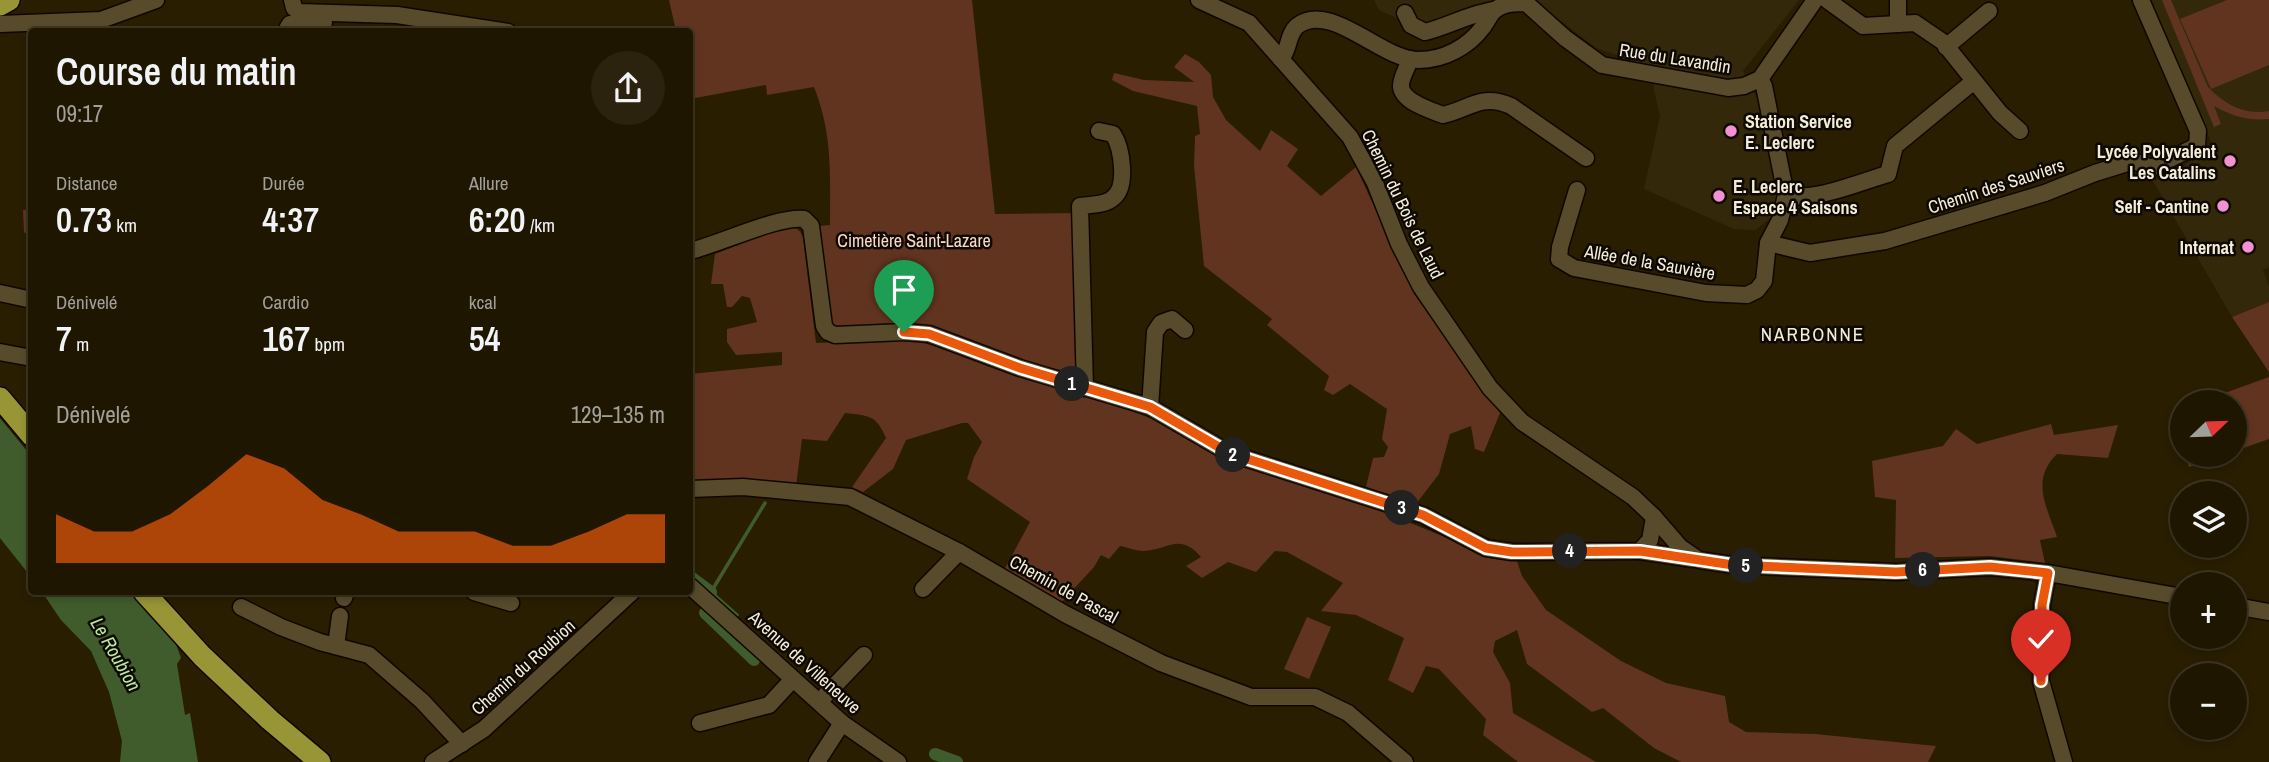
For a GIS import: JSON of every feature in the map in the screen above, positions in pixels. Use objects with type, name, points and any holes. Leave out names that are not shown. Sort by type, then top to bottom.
[{"type":"main road","points":[[0,5],[9,0]]},
{"type":"main road","points":[[0,398],[28,431]]},
{"type":"main road","points":[[147,595],[202,656],[270,720],[320,762]]},
{"type":"street","points":[[0,24],[105,25],[156,0]]},
{"type":"street","points":[[292,0],[294,8],[299,12],[397,16],[480,28]]},
{"type":"street","name":"Chemin du Bois de Laud","points":[[1199,0],[1249,23],[1350,137],[1375,183],[1399,244],[1421,286],[1490,388],[1522,422],[1633,497],[1680,547],[1699,560]]},
{"type":"street","points":[[1769,243],[1780,220],[1787,195],[1769,108],[1760,79],[1815,0]]},
{"type":"street","points":[[1827,0],[1863,26],[1915,23],[1946,47],[2000,113],[2020,131]]},
{"type":"street","points":[[1898,0],[1898,24]]},
{"type":"street","name":"Chemin des Sauviers","points":[[1769,243],[1810,253],[1885,241],[2045,194],[2095,173],[2134,161],[2151,168],[2197,146],[2198,131],[2141,0]]},
{"type":"street","name":"Rue du Lavandin","points":[[1405,13],[1411,25],[1425,32],[1447,27],[1480,12],[1495,10],[1512,3],[1526,4],[1565,38],[1602,65],[1728,88],[1744,86],[1760,79]]},
{"type":"street","points":[[1282,59],[1286,54],[1291,32],[1299,23],[1326,17],[1337,20],[1388,50],[1420,60],[1454,52],[1468,44],[1495,10]]},
{"type":"street","points":[[1946,47],[1989,11]]},
{"type":"street","points":[[288,28],[290,24],[358,23],[364,15]]},
{"type":"street","points":[[1249,23],[1264,29],[1291,32]]},
{"type":"street","points":[[1410,59],[1401,84],[1402,90],[1424,108],[1443,115],[1479,102],[1500,102],[1511,106],[1586,158]]},
{"type":"street","points":[[1787,195],[1798,198],[1813,195],[1888,174],[1895,146],[1974,81]]},
{"type":"street","points":[[1085,388],[1080,206],[1111,201],[1119,193],[1122,178],[1118,141],[1113,134],[1099,131]]},
{"type":"street","name":"Allée de la Sauvière","points":[[1577,190],[1559,259],[1573,268],[1706,293],[1747,295],[1758,290],[1764,281],[1769,243]]},
{"type":"street","points":[[693,250],[786,219],[804,219],[811,226],[824,326],[828,332],[835,335],[904,332],[929,334],[1020,368],[1150,407],[1229,453],[1423,515],[1486,548],[1512,552],[1640,551],[1733,565],[1883,571],[1990,567],[2048,573],[2170,595]]},
{"type":"street","points":[[0,293],[28,299]]},
{"type":"street","points":[[1150,407],[1155,332],[1161,323],[1172,318],[1185,330]]},
{"type":"street","points":[[0,352],[28,357]]},
{"type":"street","name":"Chemin de Pascal","points":[[693,489],[743,486],[850,496],[959,552],[1065,614],[1161,663],[1251,697],[1315,697],[1348,713],[1405,762]]},
{"type":"street","points":[[1640,551],[1650,540],[1654,517]]},
{"type":"street","points":[[923,589],[959,552]]},
{"type":"street","points":[[2048,573],[2042,605],[2041,681],[2064,762]]},
{"type":"street","name":"Avenue de Villeneuve","points":[[693,589],[842,723],[898,762]]},
{"type":"street","points":[[483,595],[511,604]]},
{"type":"street","name":"Chemin du Roubion","points":[[433,762],[492,722],[629,595]]},
{"type":"street","points":[[241,607],[281,627],[369,655],[422,701],[462,744]]},
{"type":"street","points":[[2247,608],[2269,612]]},
{"type":"street","points":[[336,646],[340,616]]},
{"type":"street","points":[[819,702],[864,655]]},
{"type":"street","points":[[700,723],[769,705],[793,679]]},
{"type":"street","points":[[817,762],[842,723]]},
{"type":"shaded area","points":[[1374,0],[1500,0],[1418,28],[1379,10]]},
{"type":"shaded area","points":[[1534,0],[1799,0],[1743,71],[1761,105],[1780,199],[1772,217],[1755,230],[1734,229],[1644,189],[1660,116],[1654,90],[1654,65],[1639,63],[1596,48]]},
{"type":"shaded area","name":"Lycée Polyvalent Les Catalins","points":[[2151,0],[2269,0],[2269,267],[2263,270],[2269,287],[2269,302],[2232,317],[2153,181],[2179,170],[2212,144]]},
{"type":"green space","name":"Cimetière Saint-Lazare","points":[[669,0],[972,0],[995,214],[1076,213],[1076,371],[1042,366],[932,329],[830,325],[819,226],[830,225],[829,155],[825,122],[814,87],[767,95],[766,85],[693,98],[693,28],[675,28]]},
{"type":"green space","points":[[2162,0],[2171,0],[2208,87],[2221,99],[2243,110],[2269,111],[2269,119],[2240,117],[2214,106],[2221,124],[2214,127]]},
{"type":"green space","points":[[2227,0],[2269,0],[2269,65],[2211,89],[2180,19]]},
{"type":"green space","points":[[1185,54],[1199,62],[1211,75],[1213,97],[1226,120],[1260,151],[1271,130],[1298,149],[1287,166],[1321,196],[1356,167],[1414,294],[1500,413],[1484,452],[1475,449],[1471,426],[1450,434],[1439,474],[1416,504],[1366,487],[1373,458],[1384,457],[1388,447],[1382,439],[1387,409],[1350,384],[1333,395],[1324,390],[1329,376],[1267,325],[1272,319],[1204,266],[1194,166],[1195,136],[1200,134],[1197,106],[1133,91],[1112,80],[1114,73],[1144,80],[1194,82],[1174,67]]},
{"type":"green space","points":[[28,209],[28,235],[24,232],[23,210]]},
{"type":"green space","points":[[785,227],[792,227],[800,232],[803,238],[816,343],[911,339],[980,360],[1012,374],[1110,403],[1492,556],[1517,561],[1522,576],[1546,610],[1621,661],[1666,683],[1725,696],[1729,722],[1746,732],[1815,734],[1936,746],[1928,762],[1681,762],[1654,748],[1603,708],[1592,712],[1527,664],[1517,630],[1495,641],[1493,652],[1510,683],[1513,713],[1596,762],[1518,762],[1483,735],[1486,719],[1439,669],[1426,666],[1413,693],[1388,680],[1404,638],[1356,615],[1321,611],[1343,583],[1287,552],[1275,551],[1256,572],[1228,562],[1202,578],[1186,566],[1201,557],[1186,545],[1173,544],[1143,551],[1120,546],[1109,559],[1101,555],[1094,567],[1059,605],[1004,570],[1030,522],[967,479],[982,442],[968,423],[906,440],[893,469],[863,492],[852,487],[886,438],[875,420],[845,413],[827,441],[802,439],[796,486],[693,484],[693,374],[782,365],[782,352],[736,355],[727,342],[727,329],[757,322],[750,298],[742,296],[732,307],[727,307],[723,284],[711,284],[715,254]]},
{"type":"green space","points":[[2269,302],[2269,372],[2232,317]]},
{"type":"green space","points":[[2269,377],[2269,439],[2247,447],[2247,390],[2233,390]]},
{"type":"green space","points":[[2051,424],[2054,435],[2118,425],[2108,458],[2057,454],[2049,464],[2042,484],[2043,494],[2057,537],[2040,540],[2045,563],[1990,556],[1895,558],[1896,500],[1875,497],[1872,461],[1943,446],[1956,429],[1977,444]]},
{"type":"green space","points":[[1307,617],[1331,627],[1309,679],[1284,669]]},
{"type":"water","points":[[0,418],[28,452],[28,573],[0,538]]},
{"type":"water","name":"Le Roubion","points":[[44,595],[136,595],[173,636],[181,658],[177,664],[185,715],[190,713],[198,762],[120,762],[122,741],[109,692],[91,651],[61,620]]},
{"type":"waterway","points":[[737,615],[711,592],[765,503]]},
{"type":"waterway","points":[[693,578],[711,592]]},
{"type":"waterway","points":[[705,613],[754,660]]},
{"type":"waterway","points":[[935,754],[957,762]]},
{"type":"place","name":"Station Service E. Leclerc","points":[[1731,131]]},
{"type":"place","name":"Lycée Polyvalent Les Catalins","points":[[2230,161]]},
{"type":"place","name":"E. Leclerc Espace 4 Saisons","points":[[1719,196]]},
{"type":"place","name":"Self - Cantine","points":[[2223,206]]},
{"type":"place","name":"Internat","points":[[2248,247]]},
{"type":"district","name":"NARBONNE","points":[[1813,334]]},
{"type":"route","points":[[904,332],[929,334],[1020,368],[1150,407],[1229,453],[1423,515],[1486,548],[1512,552],[1640,551],[1733,565],[1896,572],[1990,567],[2048,573],[2042,605],[2041,681]]}]
